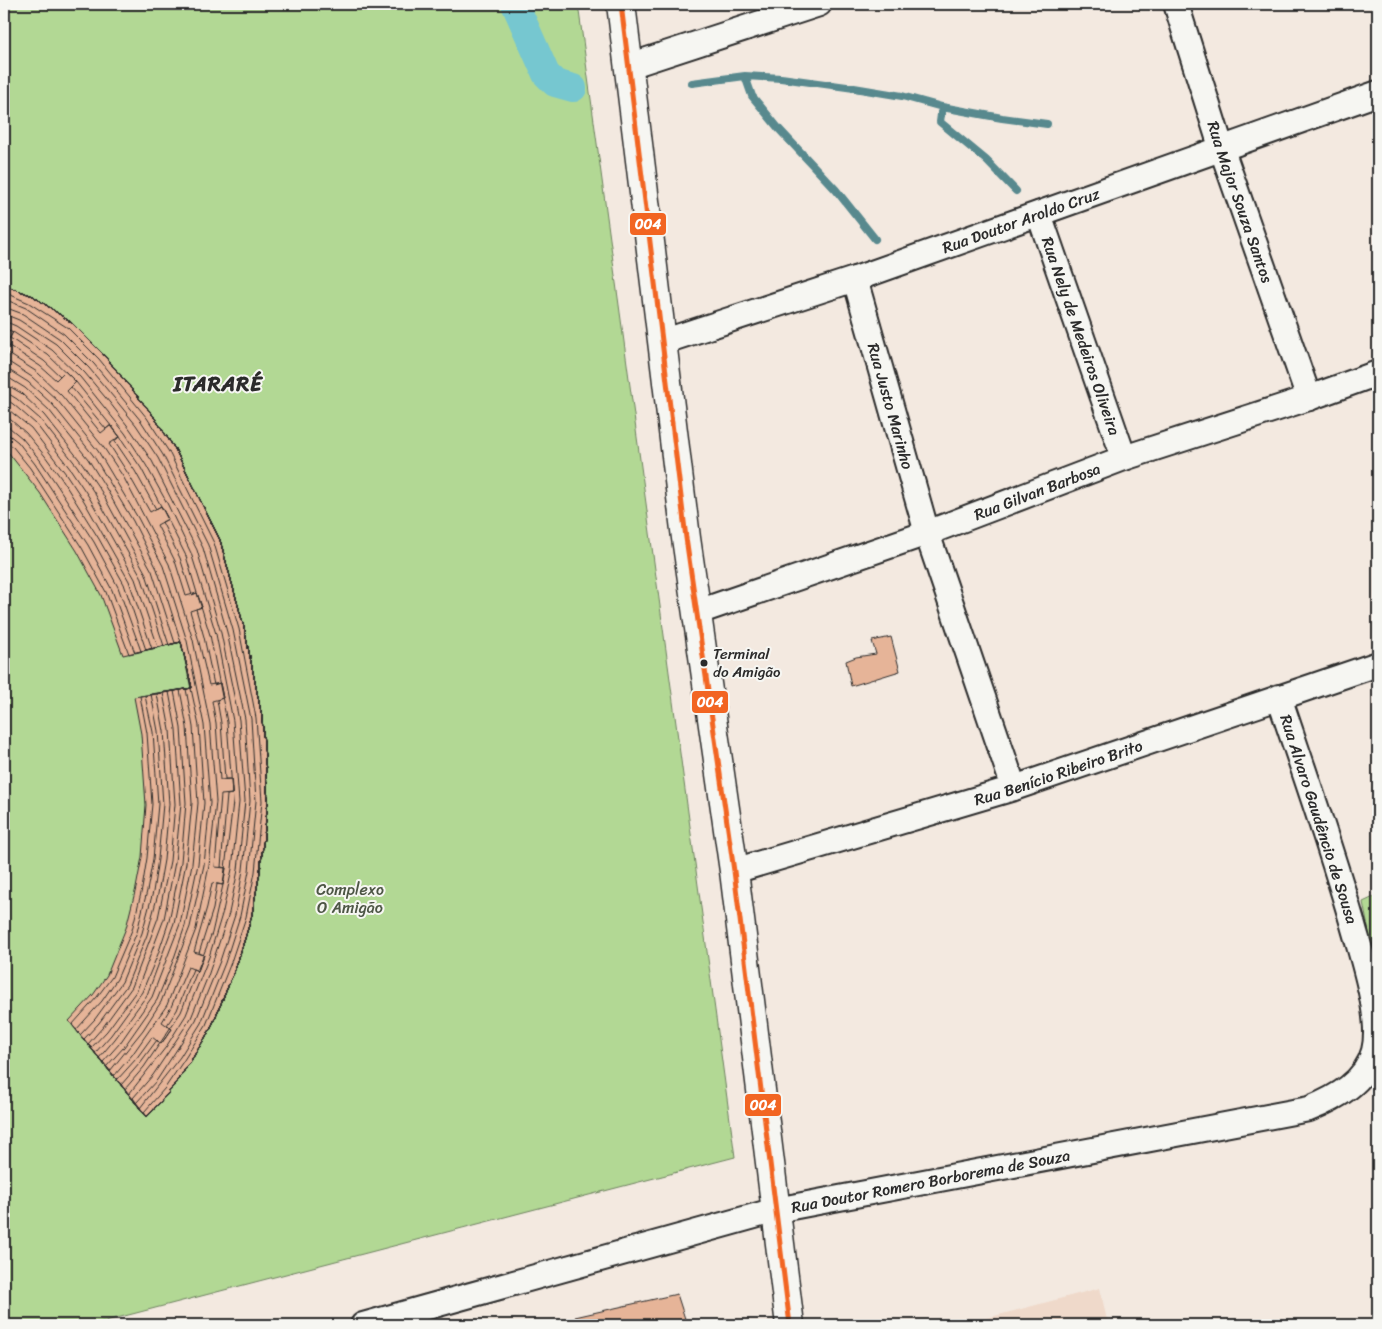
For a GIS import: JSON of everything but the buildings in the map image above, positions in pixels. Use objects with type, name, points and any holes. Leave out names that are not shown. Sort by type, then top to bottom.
[{"type":"main road","points":[[621,4],[686,538],[734,871],[790,1325]]},
{"type":"street","points":[[629,66],[818,4]]},
{"type":"street","name":"Rua Major Souza Santos","points":[[1176,4],[1222,150],[1309,398]]},
{"type":"street","name":"Rua Doutor Aroldo Cruz","points":[[662,342],[855,279],[1378,93]]},
{"type":"street","name":"Rua Nely de Medeiros Oliveira","points":[[1039,214],[1124,458]]},
{"type":"street","name":"Rua Justo Marinho","points":[[855,279],[927,533],[1014,788]]},
{"type":"street","name":"Rua Gilvan Barbosa","points":[[698,612],[927,533],[1124,458],[1309,398],[1378,373]]},
{"type":"street","name":"Rua Benício Ribeiro Brito","points":[[734,871],[1014,788],[1378,664]]},
{"type":"street","name":"Rua Alvaro Gaudêncio de Sousa","points":[[1279,697],[1346,898],[1369,981],[1377,1032],[1374,1051],[1361,1076],[1330,1100]]},
{"type":"street","name":"Rua Doutor Romero Borborema de Souza","points":[[363,1325],[776,1210],[1309,1109],[1330,1100]]},
{"type":"shaded area","points":[[1100,1288],[1108,1325],[961,1325]]},
{"type":"green space","name":"Complexo O Amigão","points":[[4,4],[578,4],[735,1157],[90,1325],[4,1325]]},
{"type":"green space","points":[[1378,895],[1378,978],[1363,902]]},
{"type":"waterway","points":[[515,4],[546,74],[555,83],[573,88]]},
{"type":"waterway","points":[[745,76],[752,96],[779,129],[836,190],[875,239]]},
{"type":"waterway","points":[[692,83],[745,76],[781,78],[902,96],[942,107],[1047,124]]},
{"type":"waterway","points":[[942,107],[940,122],[986,160],[1016,191]]},
{"type":"transit line","name":"004","points":[[621,4],[686,538],[734,871],[790,1325]]},
{"type":"place","name":"Terminal do Amigão","points":[[704,663]]},
{"type":"district","name":"ITARARÉ","points":[[218,384]]}]
